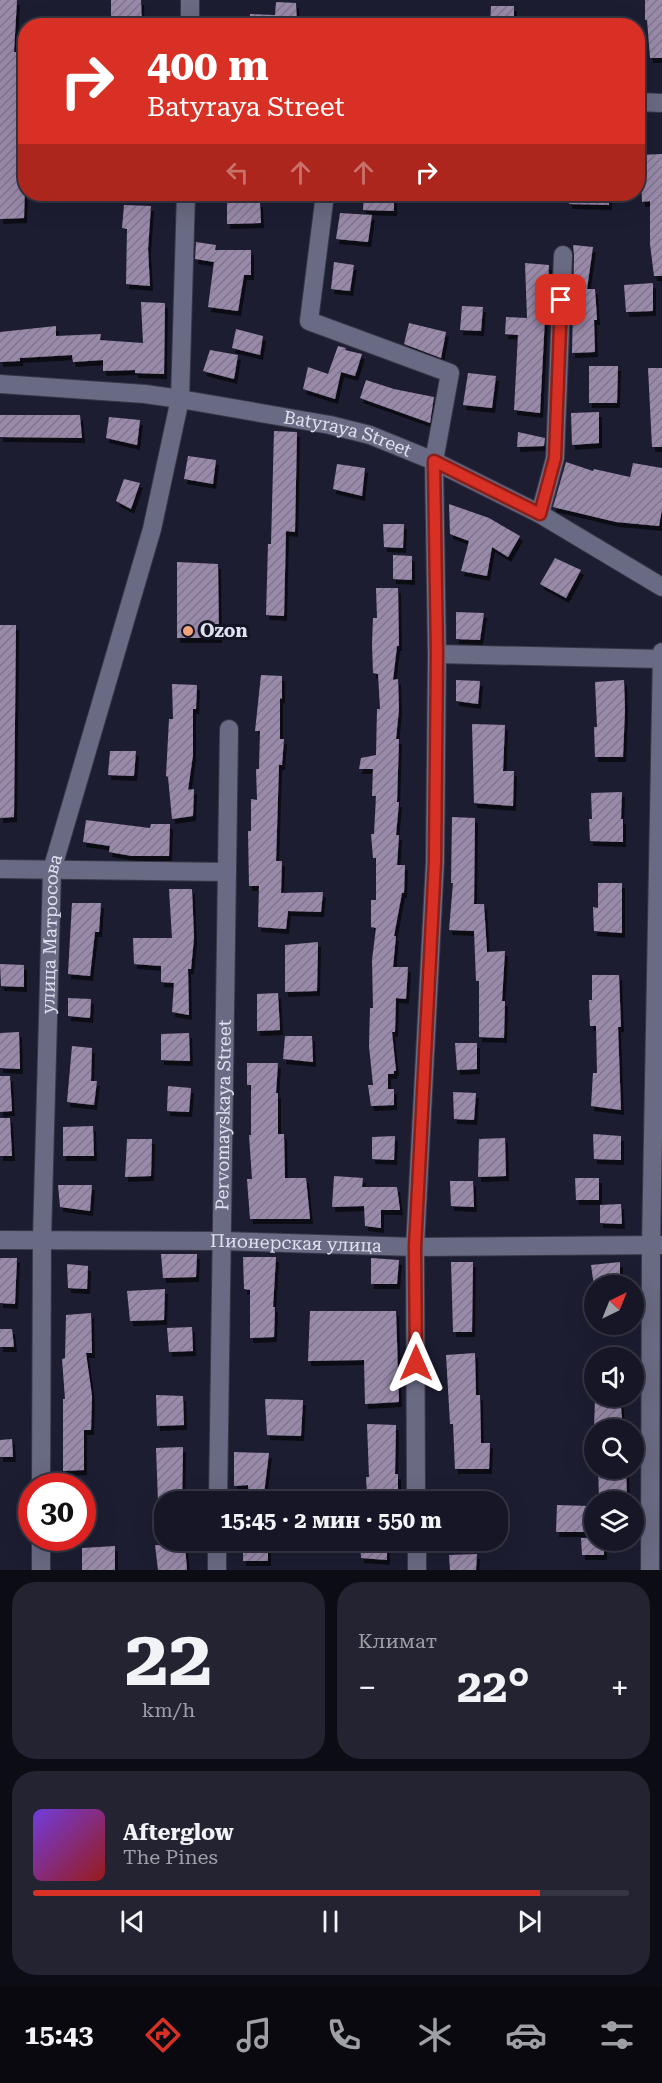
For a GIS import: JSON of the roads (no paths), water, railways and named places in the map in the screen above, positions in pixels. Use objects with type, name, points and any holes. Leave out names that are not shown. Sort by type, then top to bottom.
[{"type":"street","points":[[189,18],[190,0]]},
{"type":"street","points":[[645,102],[662,103]]},
{"type":"street","name":"улица Матросова","points":[[41,1473],[42,1239],[52,870],[152,529],[180,399],[186,201]]},
{"type":"street","points":[[324,201],[309,321],[450,373],[434,461],[437,654],[435,862],[415,1247],[416,1491]]},
{"type":"street","points":[[540,514],[555,458],[563,255]]},
{"type":"street","name":"Batyraya Street","points":[[0,384],[145,394],[370,435],[434,461],[540,514],[662,586]]},
{"type":"street","points":[[437,654],[661,655],[657,1245],[650,1570]]},
{"type":"street","name":"Pervomayskaya Street","points":[[218,1491],[229,729]]},
{"type":"street","points":[[0,869],[227,872]]},
{"type":"street","name":"Пионерская улица","points":[[0,1240],[223,1241],[415,1247],[657,1245]]},
{"type":"street","points":[[41,1551],[41,1570]]},
{"type":"street","points":[[217,1570],[218,1551]]},
{"type":"street","points":[[417,1551],[417,1570]]},
{"type":"place","name":"Ozon","points":[[188,631]]}]
